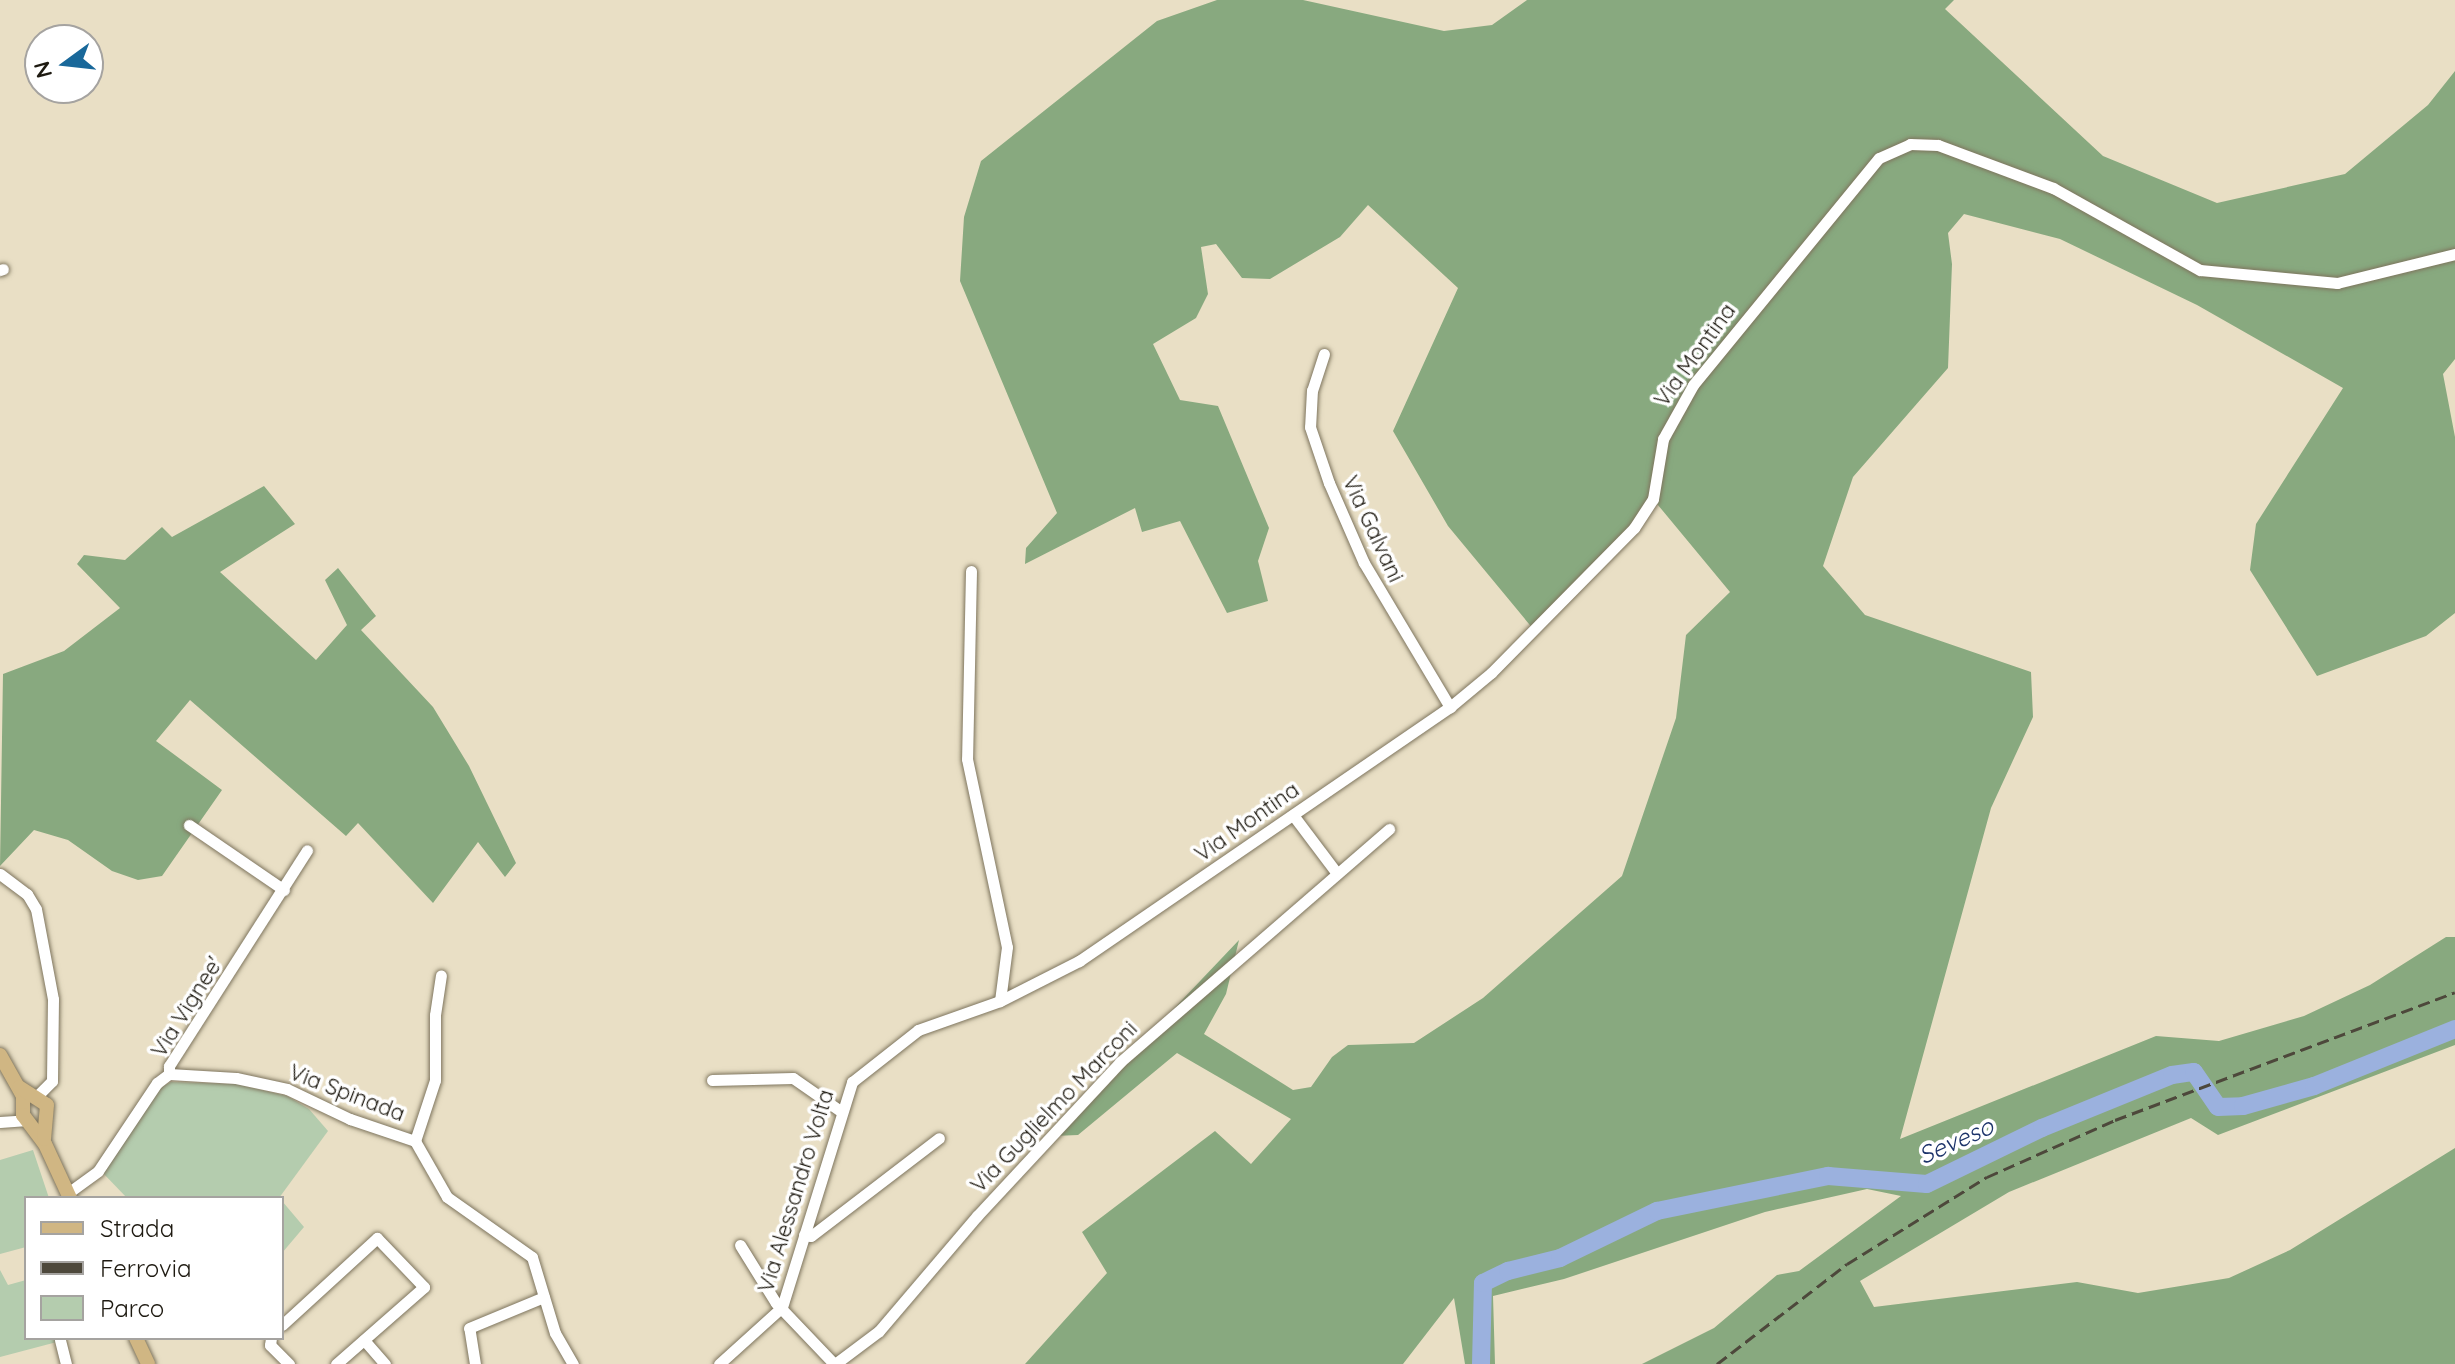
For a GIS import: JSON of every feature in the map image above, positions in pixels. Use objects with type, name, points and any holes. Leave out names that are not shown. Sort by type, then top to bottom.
[{"type":"main road","points":[[0,1055],[19,1087],[67,1191]]},
{"type":"main road","points":[[137,1340],[148,1364]]},
{"type":"street","name":"Via Montina","points":[[1000,1001],[1079,961],[1450,707],[1491,673],[1634,528],[1653,499],[1663,439],[1693,385],[1866,169],[1892,150],[1938,145],[2011,171],[2087,205],[2200,270],[2337,283],[2455,254]]},
{"type":"street","name":"Via Galvani","points":[[1324,354],[1312,390],[1310,427],[1329,483],[1403,636],[1450,707]]},
{"type":"street","points":[[971,571],[967,759],[1007,947],[1000,1001]]},
{"type":"street","points":[[1293,815],[1336,872]]},
{"type":"street","points":[[189,825],[284,890]]},
{"type":"street","name":"Via Guglielmo Marconi","points":[[740,1245],[782,1307],[834,1364],[879,1331],[977,1216],[1120,1062],[1389,829]]},
{"type":"street","name":"Via Vignee'","points":[[67,1191],[91,1178],[157,1083],[169,1074],[169,1066],[307,850]]},
{"type":"street","points":[[0,874],[27,894],[36,909],[53,999],[52,1081],[29,1112],[0,1122]]},
{"type":"street","points":[[441,975],[435,1015],[435,1080],[415,1141],[447,1197],[532,1257],[555,1333],[573,1364]]},
{"type":"street","name":"Via Alessandro Volta","points":[[719,1364],[782,1307],[839,1110],[852,1082],[918,1030],[1000,1001]]},
{"type":"street","name":"Via Spinada","points":[[169,1074],[236,1078],[287,1089],[350,1119],[415,1141]]},
{"type":"street","points":[[712,1080],[793,1078],[839,1110]]},
{"type":"street","points":[[804,1235],[811,1236],[939,1138]]},
{"type":"street","points":[[284,1323],[377,1238],[424,1287],[336,1364]]},
{"type":"street","points":[[475,1364],[469,1328],[544,1297]]},
{"type":"street","points":[[60,1340],[66,1364]]},
{"type":"street","points":[[271,1340],[270,1345],[289,1364]]},
{"type":"street","points":[[364,1340],[385,1364]]},
{"type":"green space","points":[[1217,0],[1303,0],[1444,31],[1492,25],[1527,0],[1954,0],[1945,9],[2103,156],[2217,203],[2345,174],[2428,105],[2455,71],[2455,359],[2443,374],[2455,437],[2455,613],[2426,636],[2317,676],[2250,570],[2256,524],[2343,388],[2197,305],[2060,239],[1964,214],[1948,233],[1952,264],[1948,368],[1853,477],[1823,566],[1865,615],[2031,672],[2033,717],[1991,808],[1900,1139],[2156,1036],[2219,1041],[2304,1016],[2370,985],[2446,937],[2455,937],[2455,1045],[2218,1135],[2191,1118],[2009,1192],[1860,1281],[1874,1307],[2077,1282],[2138,1293],[2229,1278],[2290,1250],[2455,1148],[2455,1364],[1642,1364],[1714,1328],[1777,1275],[1799,1271],[1901,1196],[1867,1189],[1765,1212],[1564,1279],[1493,1296],[1495,1364],[1465,1364],[1454,1298],[1403,1364],[1025,1364],[1107,1273],[1082,1232],[1215,1131],[1251,1164],[1291,1119],[1177,1053],[1078,1135],[1053,1136],[1239,940],[1226,994],[1204,1034],[1293,1090],[1311,1087],[1332,1057],[1348,1045],[1414,1043],[1483,998],[1622,876],[1676,718],[1686,635],[1730,592],[1653,499],[1634,528],[1534,630],[1448,526],[1393,431],[1458,288],[1368,205],[1340,237],[1270,279],[1242,278],[1216,244],[1201,247],[1208,294],[1196,318],[1153,344],[1180,400],[1218,406],[1269,528],[1258,561],[1268,601],[1227,613],[1180,521],[1142,532],[1135,508],[1025,564],[1026,548],[1057,513],[960,281],[964,217],[981,161],[1157,21]]},
{"type":"green space","points":[[264,486],[295,524],[220,572],[316,660],[347,625],[325,580],[338,568],[376,616],[361,630],[433,707],[469,766],[516,863],[505,877],[478,842],[433,903],[358,823],[346,836],[190,700],[156,741],[222,790],[162,876],[138,880],[112,871],[68,840],[34,830],[0,866],[3,674],[64,651],[120,608],[77,564],[84,555],[125,560],[162,527],[172,537]]},
{"type":"green space","points":[[171,1082],[236,1084],[287,1096],[309,1109],[328,1131],[280,1196],[125,1196],[101,1171],[160,1088]]},
{"type":"green space","points":[[33,1150],[48,1196],[24,1196],[24,1248],[0,1254],[0,1160]]},
{"type":"green space","points":[[284,1203],[304,1227],[284,1251]]},
{"type":"green space","points":[[0,1270],[8,1285],[24,1281],[24,1340],[64,1340],[0,1357]]},
{"type":"waterway","name":"Seveso","points":[[1481,1364],[1483,1283],[1508,1271],[1560,1258],[1657,1211],[1828,1176],[1927,1184],[2042,1128],[2172,1075],[2194,1072],[2218,1107],[2243,1106],[2314,1086],[2455,1029]]},
{"type":"railway","points":[[1717,1364],[1847,1264],[1987,1177],[2115,1120],[2455,992]]}]
